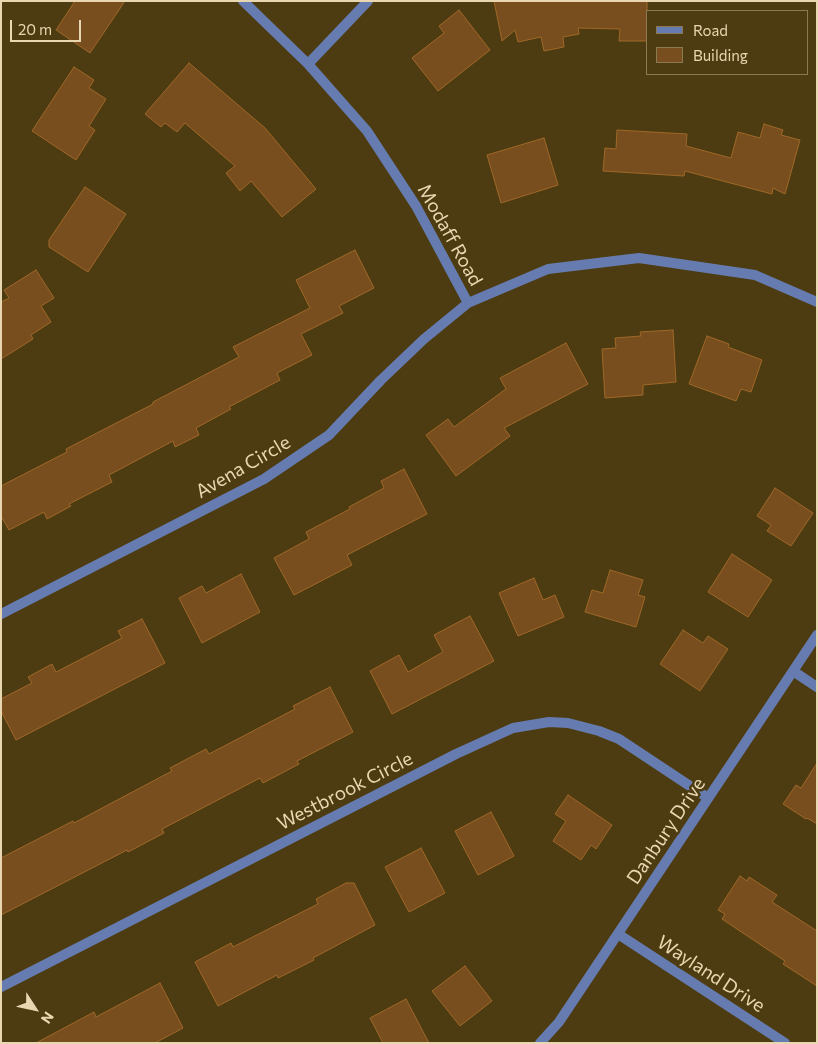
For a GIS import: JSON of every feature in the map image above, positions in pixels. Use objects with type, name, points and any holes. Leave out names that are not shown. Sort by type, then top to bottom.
[{"type":"street","name":"Modaff Road","points":[[242,1],[308,64],[367,131],[416,206],[468,303],[548,269],[639,258],[755,274],[817,302]]},
{"type":"street","points":[[308,64],[368,1]]},
{"type":"street","name":"Avena Circle","points":[[1,614],[264,479],[329,435],[424,339],[468,303]]},
{"type":"street","name":"Danbury Drive","points":[[540,1043],[559,1022],[817,635]]},
{"type":"street","points":[[793,671],[817,687]]},
{"type":"street","name":"Westbrook Circle","points":[[1,987],[456,754],[513,728],[550,722],[568,723],[599,731],[619,739],[708,798]]},
{"type":"street","name":"Wayland Drive","points":[[618,934],[784,1043]]},
{"type":"building","points":[[75,1],[125,1],[90,53],[56,30]]},
{"type":"building","points":[[494,1],[647,1],[646,41],[619,41],[620,29],[578,28],[579,34],[563,37],[564,47],[544,51],[541,37],[518,42],[515,30],[502,41]]},
{"type":"building","points":[[459,10],[490,50],[438,91],[412,58],[444,33],[439,26]]},
{"type":"building","points":[[189,63],[265,128],[316,189],[282,217],[251,181],[240,191],[226,173],[235,166],[185,123],[177,132],[165,123],[161,127],[145,114]]},
{"type":"building","points":[[74,67],[94,80],[89,88],[106,99],[89,126],[95,130],[76,160],[32,131]]},
{"type":"building","points":[[764,124],[783,130],[781,135],[800,140],[785,194],[773,188],[772,194],[685,171],[684,176],[603,171],[605,148],[616,149],[617,130],[687,134],[686,146],[731,158],[738,132],[760,138]]},
{"type":"building","points":[[544,138],[558,185],[501,203],[487,155]]},
{"type":"building","points":[[85,187],[126,214],[88,272],[49,247],[49,240]]},
{"type":"building","points":[[355,250],[374,288],[339,306],[343,313],[301,334],[312,355],[277,373],[280,380],[229,407],[231,409],[196,428],[199,435],[175,447],[173,441],[109,475],[112,482],[69,504],[71,506],[47,519],[44,512],[9,530],[1,516],[1,486],[67,452],[66,449],[239,357],[233,347],[310,308],[296,280]]},
{"type":"building","points":[[36,270],[54,298],[41,306],[51,322],[31,335],[33,339],[1,359],[1,302],[9,298],[4,290]]},
{"type":"building","points":[[673,330],[676,382],[643,385],[643,395],[605,398],[602,349],[616,348],[615,338],[641,336],[640,332]]},
{"type":"building","points":[[707,336],[729,344],[728,347],[762,360],[751,392],[741,389],[736,401],[689,384]]},
{"type":"building","points":[[566,343],[588,384],[504,428],[510,436],[456,476],[426,435],[448,419],[454,427],[506,389],[500,378]]},
{"type":"building","points":[[404,469],[427,514],[347,555],[352,565],[294,595],[274,558],[309,539],[306,532],[350,509],[349,507],[384,488],[381,481]]},
{"type":"building","points":[[775,488],[813,513],[791,546],[767,531],[771,525],[757,516]]},
{"type":"building","points":[[732,554],[772,580],[748,617],[708,592]]},
{"type":"building","points":[[610,570],[643,580],[638,595],[645,597],[636,627],[585,612],[592,590],[603,593]]},
{"type":"building","points":[[241,574],[260,612],[202,643],[179,598],[202,586],[206,593]]},
{"type":"building","points":[[534,578],[543,600],[555,595],[564,617],[518,636],[499,593]]},
{"type":"building","points":[[470,616],[494,661],[392,714],[370,671],[399,655],[408,672],[443,652],[434,635]]},
{"type":"building","points":[[142,619],[165,663],[16,740],[1,711],[1,699],[32,683],[28,677],[52,664],[56,672],[122,638],[118,631]]},
{"type":"building","points":[[683,630],[703,643],[708,636],[728,649],[700,691],[660,664]]},
{"type":"building","points":[[330,687],[353,732],[297,761],[299,764],[263,783],[260,778],[162,829],[164,833],[1,915],[1,858],[73,821],[74,823],[172,771],[170,768],[206,749],[209,754],[295,709],[293,706]]},
{"type":"building","points":[[817,763],[817,824],[783,804],[796,785],[801,788]]},
{"type":"building","points":[[568,795],[612,825],[596,849],[591,845],[581,860],[553,841],[566,821],[555,814]]},
{"type":"building","points":[[491,812],[514,856],[478,875],[455,831]]},
{"type":"building","points":[[421,848],[445,893],[409,912],[385,867]]},
{"type":"building","points":[[740,876],[747,881],[749,877],[777,895],[772,902],[817,931],[817,986],[783,964],[785,961],[722,919],[725,914],[718,910]]},
{"type":"building","points":[[346,883],[354,883],[375,925],[313,958],[314,960],[278,978],[277,975],[218,1006],[195,962],[231,943],[233,947],[318,904],[316,899]]},
{"type":"building","points":[[465,966],[492,1001],[460,1026],[432,991]]},
{"type":"building","points":[[160,983],[183,1028],[155,1043],[36,1043],[94,1012],[96,1017]]},
{"type":"building","points":[[406,999],[429,1043],[383,1043],[370,1018]]}]
